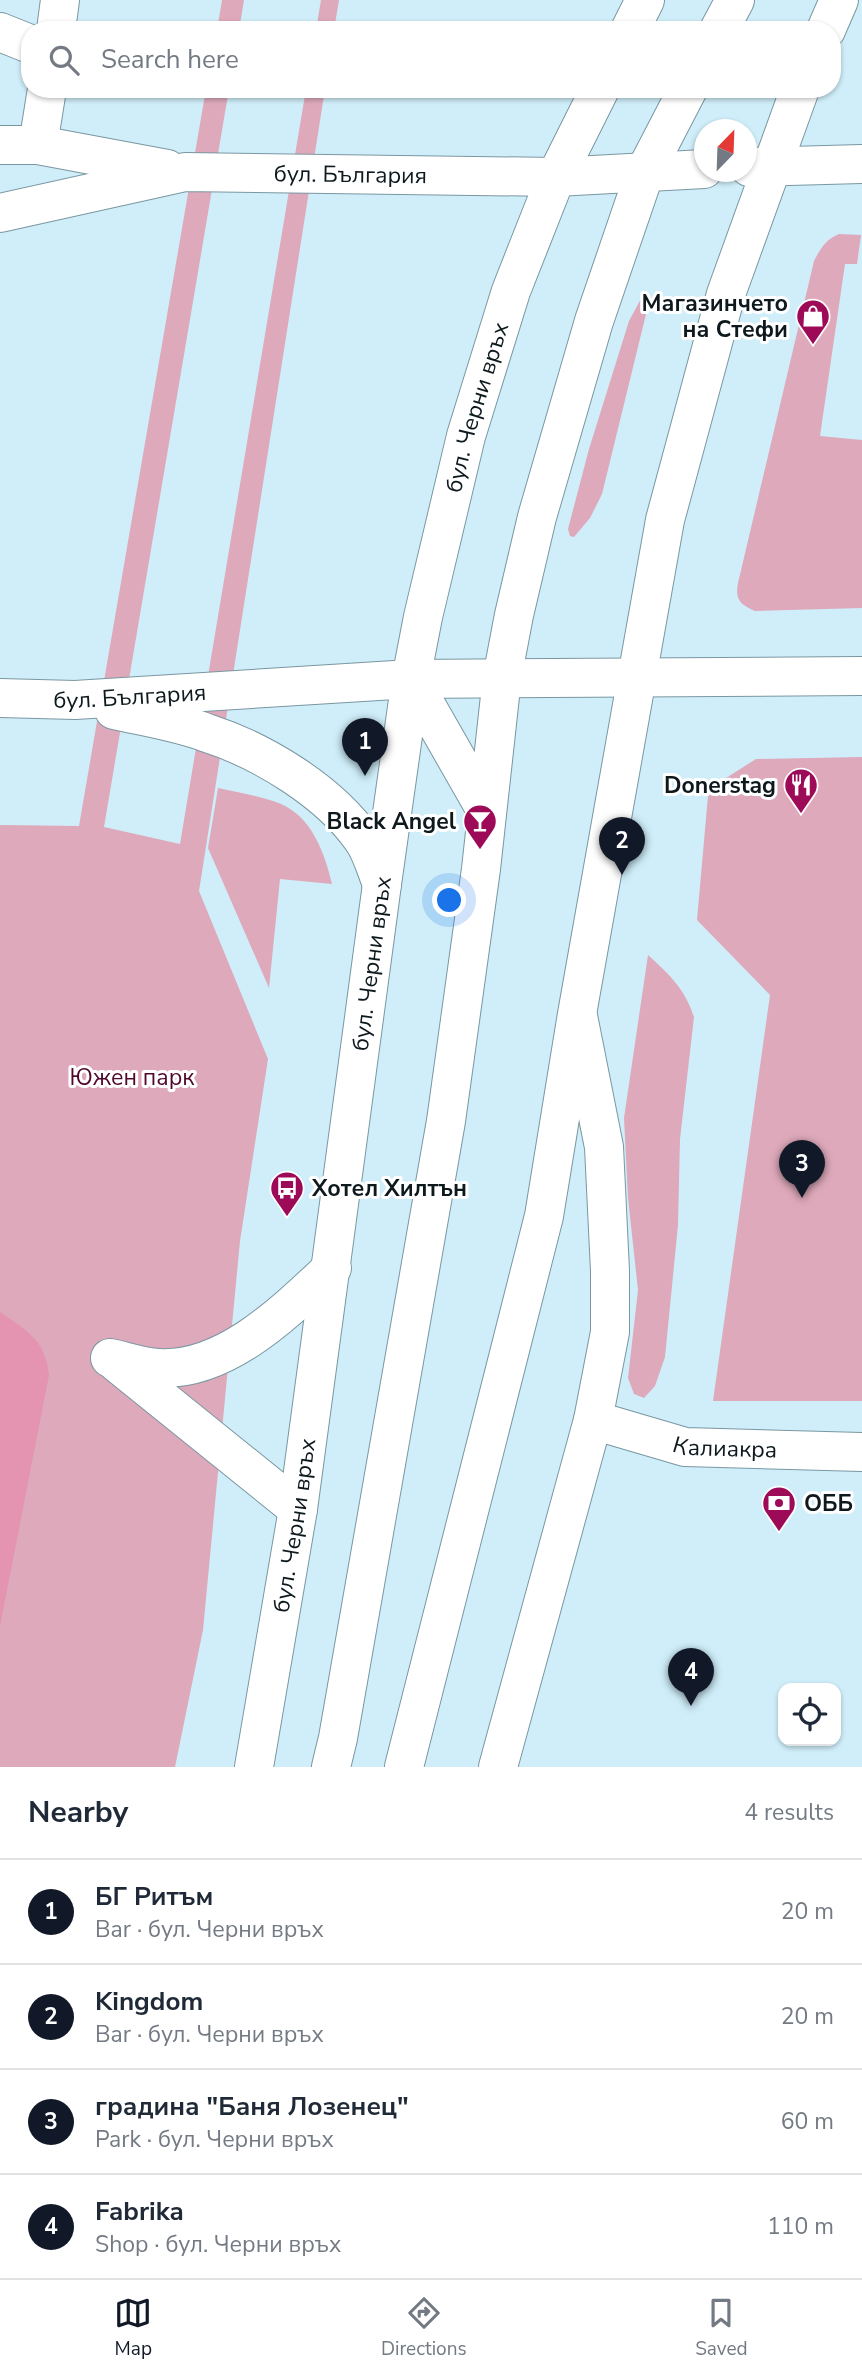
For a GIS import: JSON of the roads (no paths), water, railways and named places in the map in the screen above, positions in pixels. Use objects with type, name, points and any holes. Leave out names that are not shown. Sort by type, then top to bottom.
[{"type":"main road","points":[[57,21],[60,0]]},
{"type":"main road","points":[[634,21],[645,0]]},
{"type":"main road","points":[[724,21],[735,0]]},
{"type":"main road","points":[[830,21],[839,0]]},
{"type":"main road","points":[[0,32],[21,40]]},
{"type":"main road","points":[[38,145],[46,98]]},
{"type":"main road","name":"бул. Черни връх","points":[[254,1767],[298,1509],[411,679],[466,436],[511,291],[556,177],[596,98]]},
{"type":"main road","points":[[331,1767],[446,1121],[502,678],[537,517],[594,321],[645,172],[683,98]]},
{"type":"main road","points":[[404,1767],[544,1216],[577,1014],[666,520],[759,166],[795,98]]},
{"type":"main road","points":[[0,145],[38,145],[185,172]]},
{"type":"main road","points":[[759,166],[862,164]]},
{"type":"main road","name":"бул. България","points":[[0,213],[185,172],[556,177],[694,170]]},
{"type":"main road","name":"бул. България","points":[[0,698],[75,700],[411,679],[862,676]]},
{"type":"main road","points":[[411,679],[487,812]]},
{"type":"main road","points":[[75,700],[208,733],[278,766],[342,813],[365,843],[382,884]]},
{"type":"main road","points":[[498,1767],[593,1420],[610,1332],[604,1147],[577,1014]]},
{"type":"main road","points":[[298,1509],[110,1358],[158,1368],[202,1363],[254,1335],[288,1310],[332,1268]]},
{"type":"main road","name":"Калиакра","points":[[593,1420],[685,1447],[862,1452]]},
{"type":"place","name":"Магазинчето на Стефи","points":[[813,346]]},
{"type":"place","name":"БГ Ритъм","points":[[365,776]]},
{"type":"place","name":"Donerstag","points":[[801,815]]},
{"type":"place","name":"Black Angel","points":[[480,851]]},
{"type":"place","name":"Kingdom","points":[[622,875]]},
{"type":"place","name":"градина \"Баня Лозенец\"","points":[[802,1198]]},
{"type":"place","name":"Хотел Хилтън","points":[[287,1218]]},
{"type":"place","name":"ОББ","points":[[779,1533]]},
{"type":"place","name":"Fabrika","points":[[691,1706]]},
{"type":"park label","name":"Южен парк","points":[[132,1077]]}]
